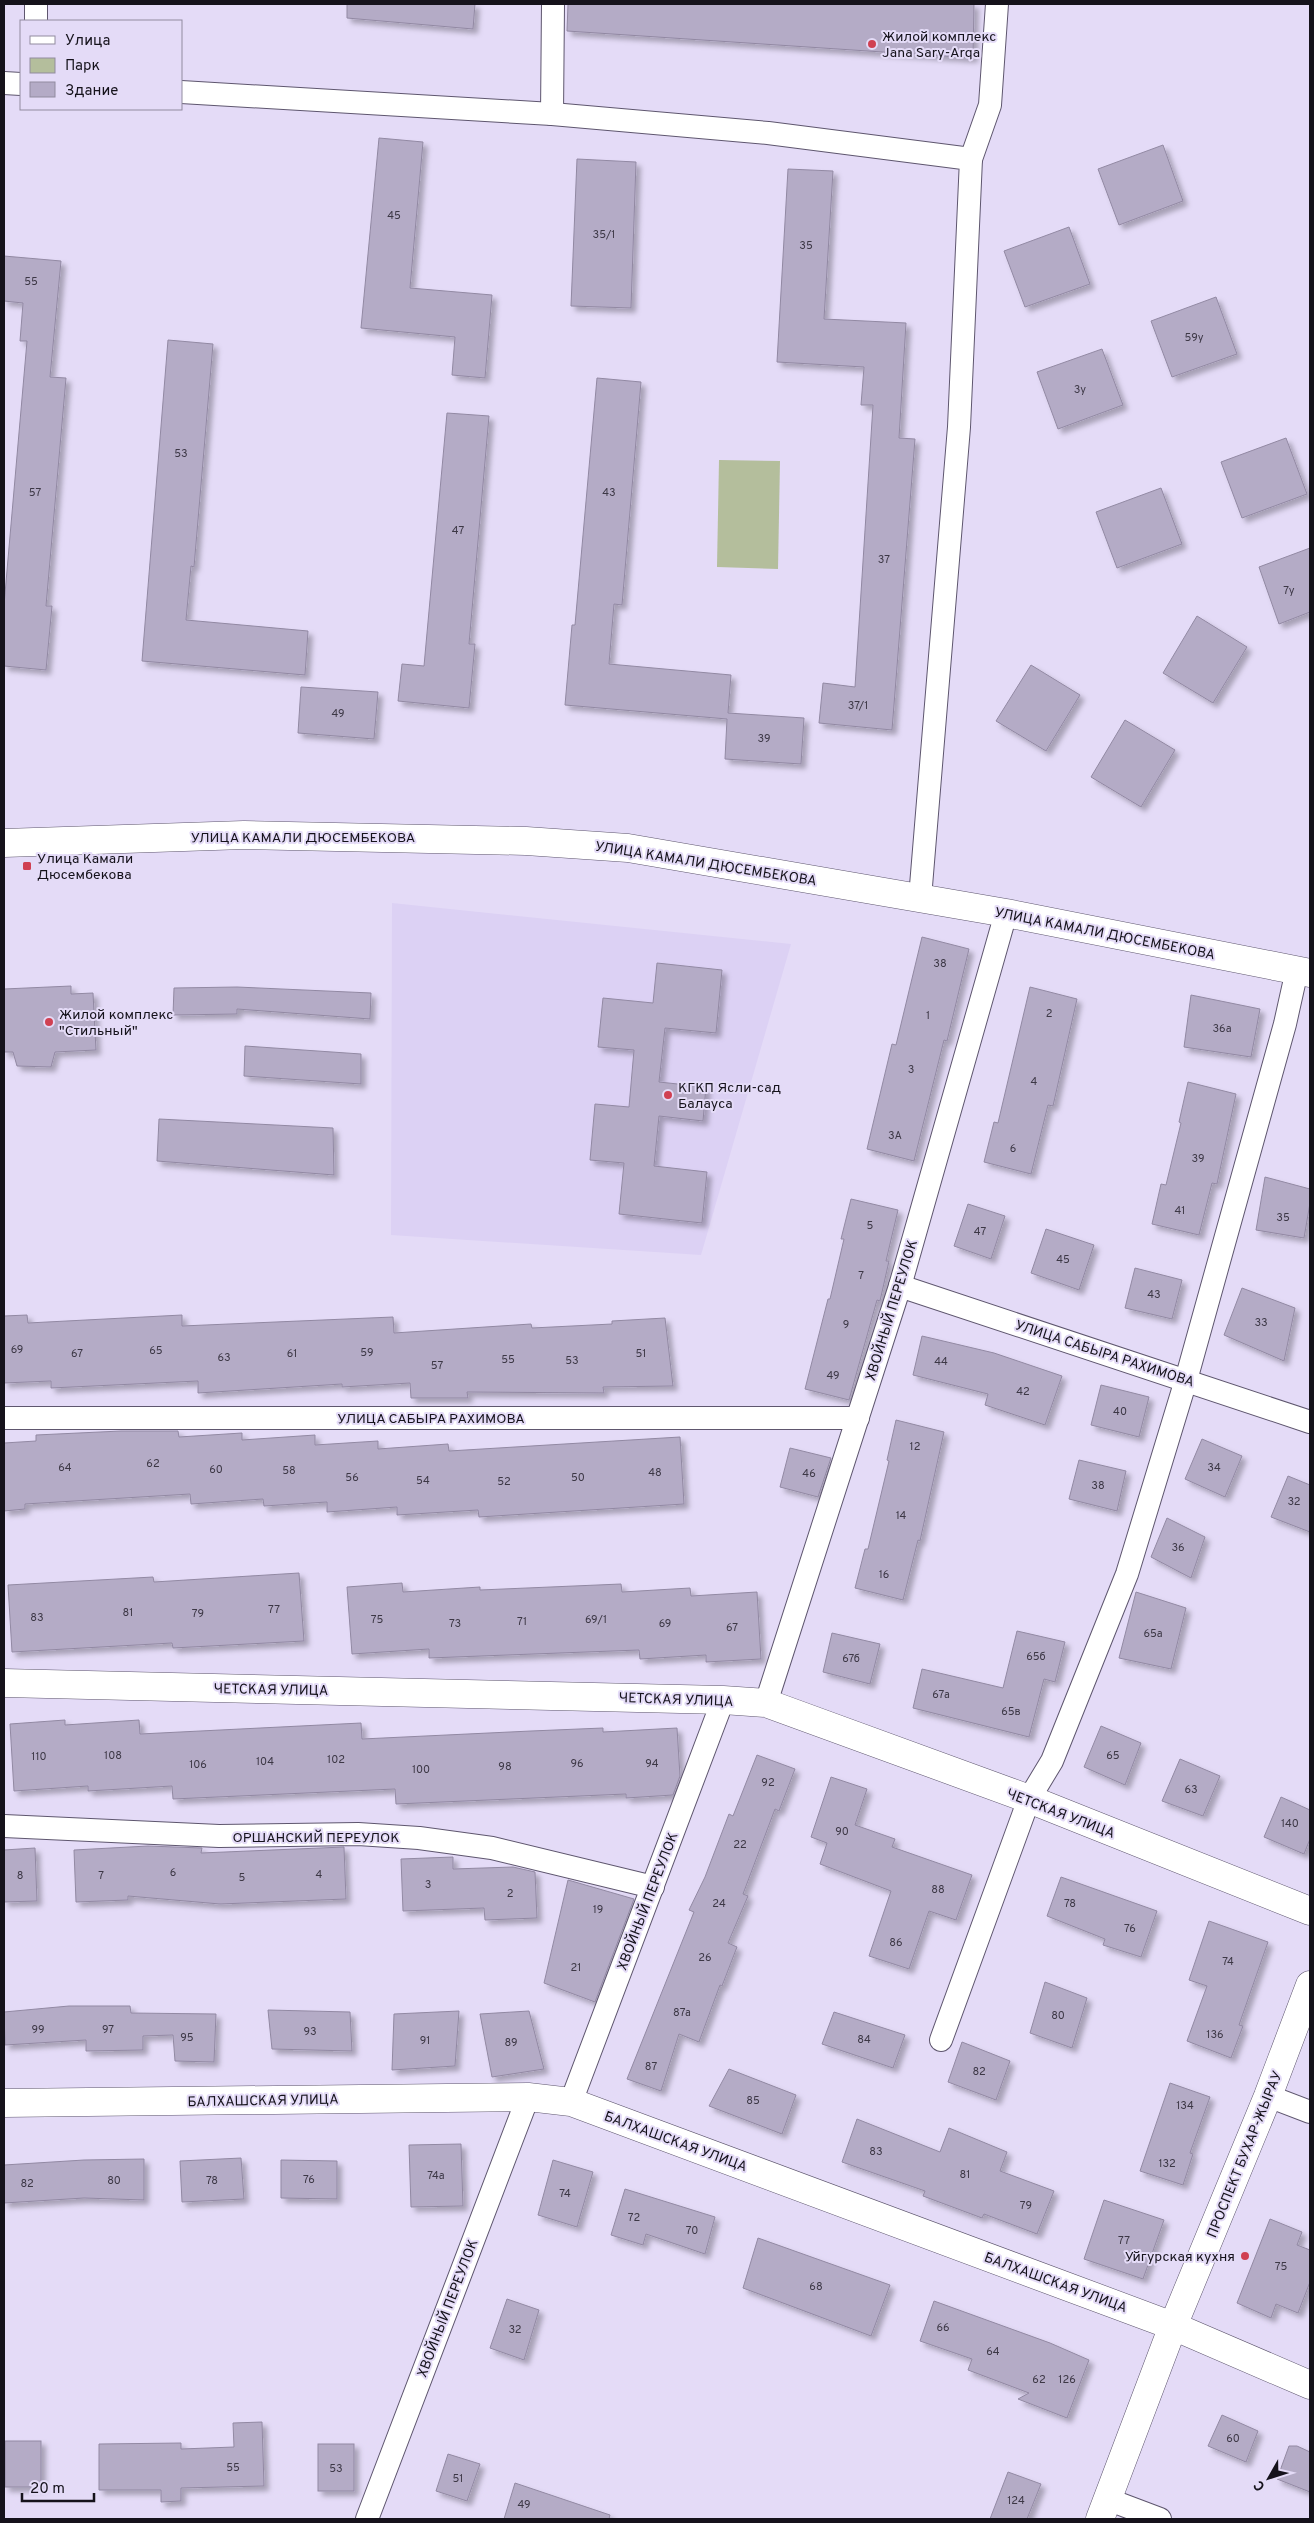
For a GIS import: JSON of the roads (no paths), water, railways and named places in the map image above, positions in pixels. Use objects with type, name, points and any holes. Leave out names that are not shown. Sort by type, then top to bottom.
[{"type":"street","points":[[36,4],[36,20]]},
{"type":"street","points":[[552,114],[553,4]]},
{"type":"street","points":[[920,898],[959,427],[971,159],[990,105],[996,4]]},
{"type":"street","points":[[4,83],[20,84]]},
{"type":"street","points":[[182,92],[552,114],[768,133],[971,159]]},
{"type":"street","name":"УЛИЦА КАМАЛИ ДЮСЕМБЕКОВА","points":[[4,842],[244,835],[526,840],[628,848],[1006,913],[1304,971]]},
{"type":"street","name":"ХВОЙНЫЙ ПЕРЕУЛОК","points":[[766,1703],[900,1286],[1006,913]]},
{"type":"street","points":[[941,2040],[1029,1799],[1052,1761],[1127,1574],[1186,1380],[1278,1052],[1304,971]]},
{"type":"street","name":"УЛИЦА САБЫРА РАХИМОВА","points":[[900,1286],[1310,1422]]},
{"type":"street","name":"УЛИЦА САБЫРА РАХИМОВА","points":[[4,1418],[858,1418]]},
{"type":"street","name":"ЧЕТСКАЯ УЛИЦА","points":[[4,1683],[723,1700],[766,1703],[1029,1799],[1310,1911]]},
{"type":"street","name":"ХВОЙНЫЙ ПЕРЕУЛОК","points":[[571,2102],[723,1700]]},
{"type":"street","name":"ОРШАНСКИЙ ПЕРЕУЛОК","points":[[4,1826],[219,1836],[358,1834],[418,1838],[492,1848],[653,1887]]},
{"type":"street","name":"ПРОСПЕКТ БУХАР-ЖЫРАУ","points":[[1103,2509],[1173,2326],[1268,2096],[1310,1985]]},
{"type":"street","points":[[1268,2096],[1310,2112]]},
{"type":"street","name":"ХВОЙНЫЙ ПЕРЕУЛОК","points":[[367,2519],[528,2097]]},
{"type":"street","name":"БАЛХАШСКАЯ УЛИЦА","points":[[4,2103],[528,2097],[571,2102],[1173,2326],[1310,2385]]},
{"type":"street","points":[[1103,2509],[1160,2519]]},
{"type":"place","name":"Жилой комплекс Jana Sary-Arqa","points":[[872,44]]},
{"type":"place","name":"Улица Камали Дюсембекова","points":[[27,866]]},
{"type":"place","name":"Жилой комплекс \"Стильный\"","points":[[49,1022]]},
{"type":"place","name":"КГКП Ясли-сад Балауса","points":[[668,1095]]},
{"type":"place","name":"Уйгурская кухня","points":[[1245,2256]]}]
